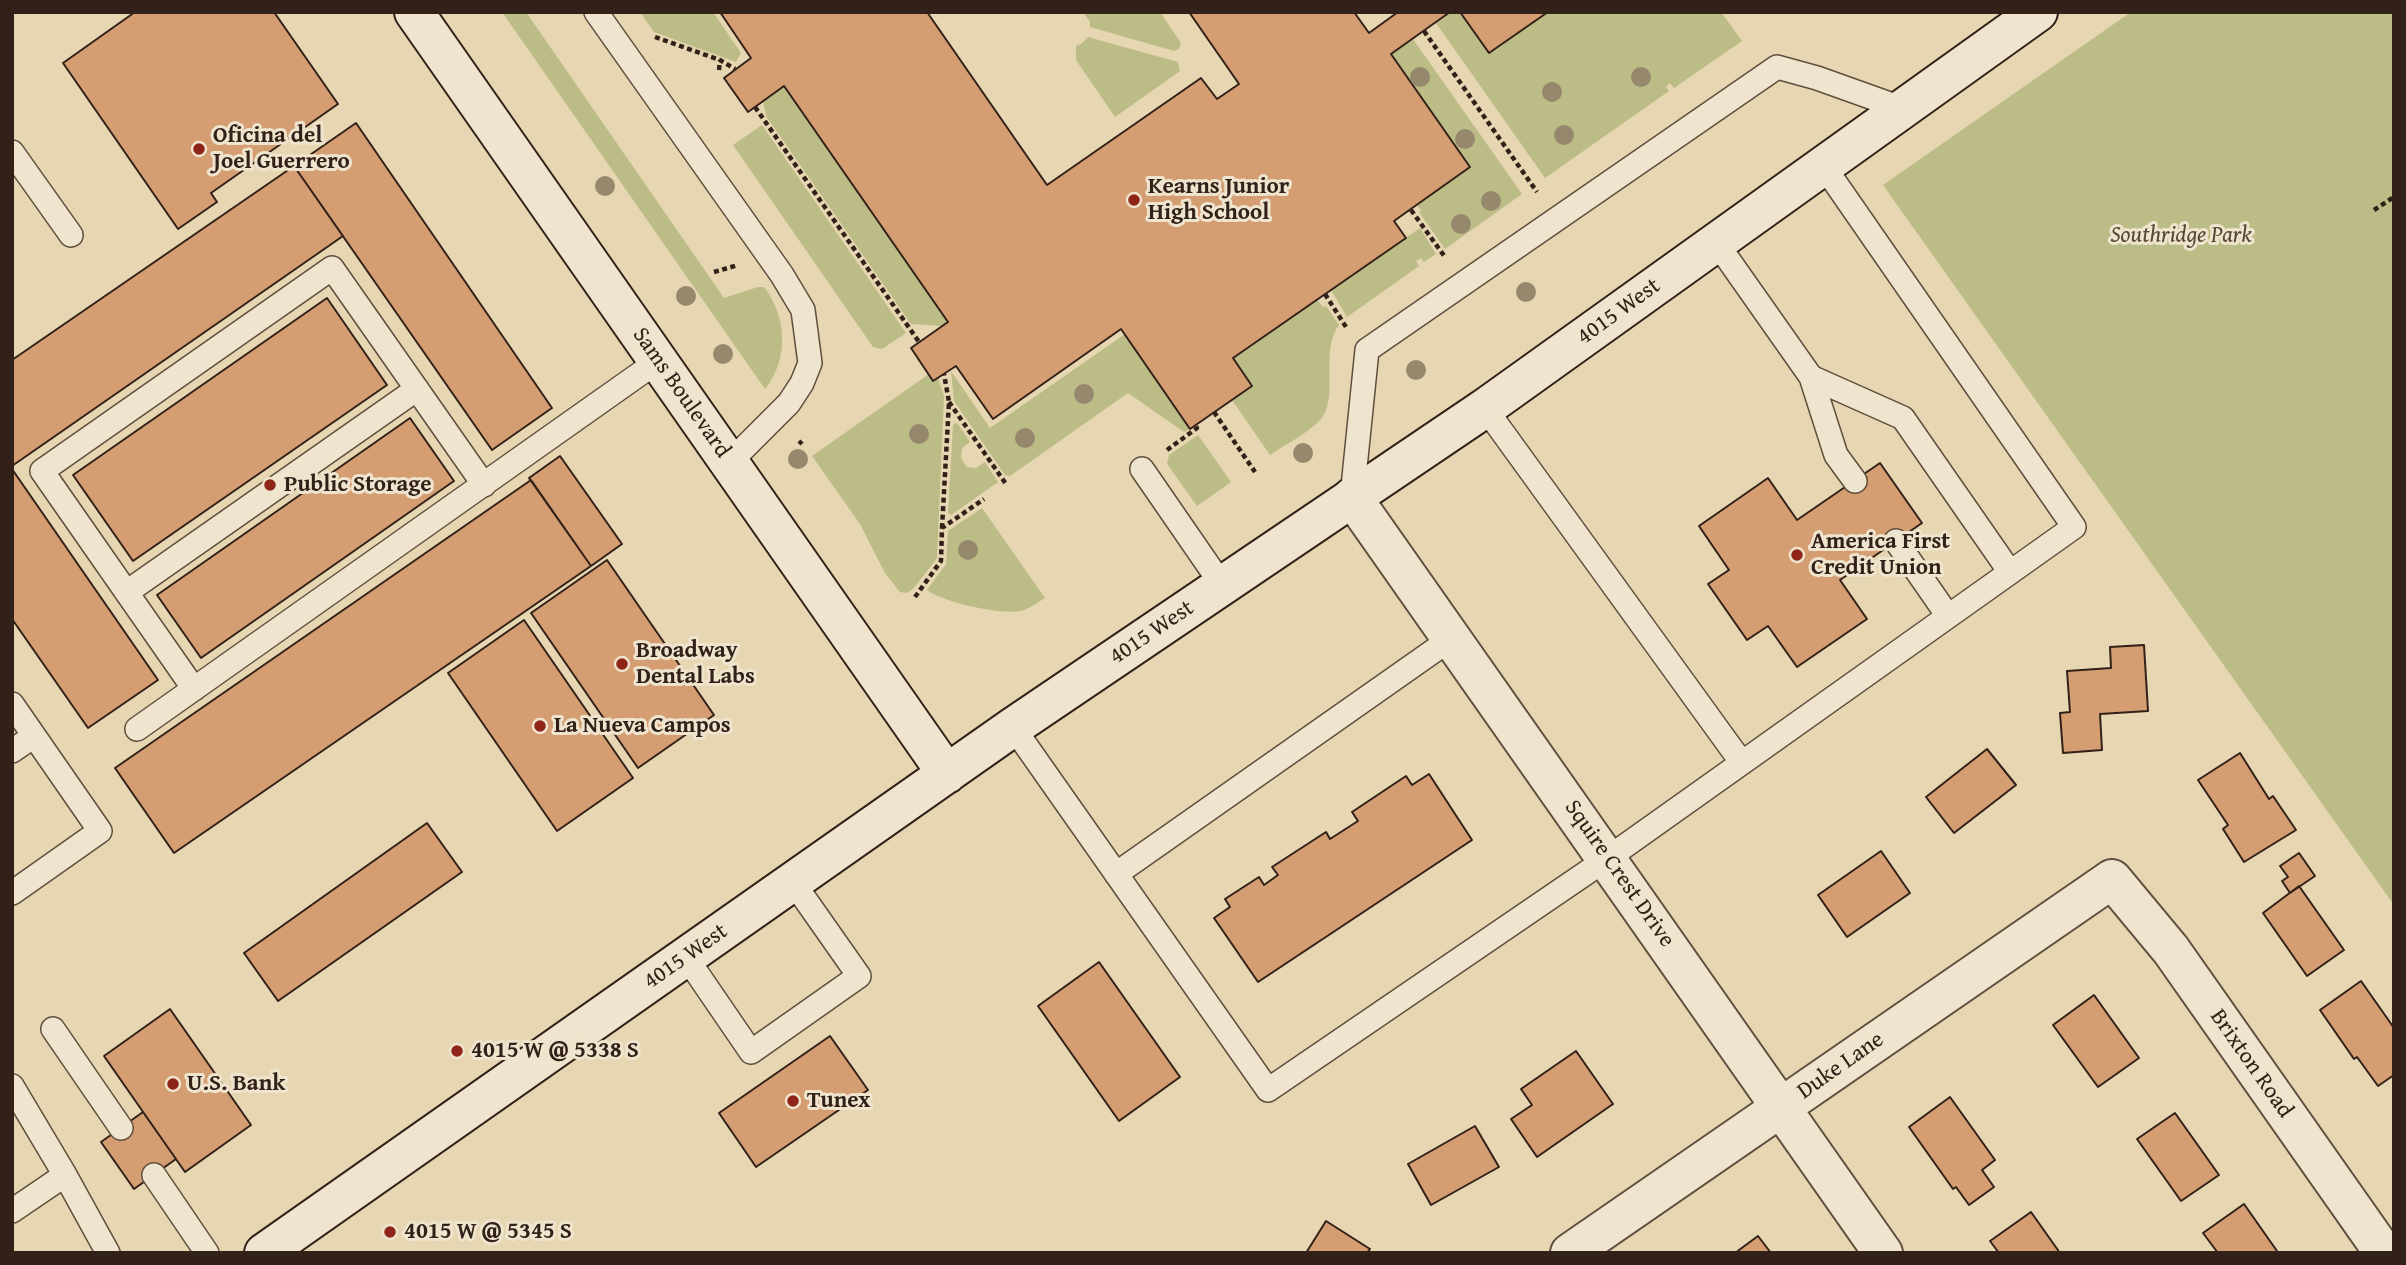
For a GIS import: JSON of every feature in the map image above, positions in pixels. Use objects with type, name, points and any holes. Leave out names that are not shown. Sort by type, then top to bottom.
[{"type":"street","name":"Sams Boulevard","points":[[414,12],[947,774]]},
{"type":"street","name":"4015 West","points":[[264,1253],[1013,727],[1485,408],[2038,12]]},
{"type":"street","name":"Squire Crest Drive","points":[[1352,496],[1883,1253]]},
{"type":"street","name":"Duke Lane","points":[[1570,1253],[2112,879]]},
{"type":"street","name":"Brixton Road","points":[[2112,879],[2171,950],[2384,1253]]},
{"type":"lane","points":[[596,12],[771,258],[803,310],[810,363],[802,383],[789,403],[729,463]]},
{"type":"lane","points":[[1352,496],[1367,350],[1777,67],[1817,78],[1901,108]]},
{"type":"lane","points":[[12,152],[71,235]]},
{"type":"lane","points":[[1013,727],[1268,1090],[1608,858],[2074,527],[1823,165]]},
{"type":"lane","points":[[1716,242],[1811,377],[1836,455],[1855,481]]},
{"type":"lane","points":[[194,689],[42,471],[332,268],[484,485]]},
{"type":"lane","points":[[137,729],[658,360]]},
{"type":"lane","points":[[1811,377],[1903,418],[2010,572]]},
{"type":"lane","points":[[127,592],[417,389]]},
{"type":"lane","points":[[1485,408],[1742,762]]},
{"type":"lane","points":[[1142,469],[1222,586]]},
{"type":"lane","points":[[1896,541],[1948,616]]},
{"type":"lane","points":[[1116,874],[1452,638]]},
{"type":"lane","points":[[12,704],[100,831],[12,892]]},
{"type":"lane","points":[[12,751],[34,736]]},
{"type":"lane","points":[[686,957],[751,1052],[859,976],[793,882]]},
{"type":"lane","points":[[53,1029],[121,1128]]},
{"type":"lane","points":[[12,1086],[108,1253]]},
{"type":"lane","points":[[12,1211],[65,1175]]},
{"type":"lane","points":[[154,1175],[207,1253]]},
{"type":"path","points":[[1424,30],[1537,192]]},
{"type":"path","points":[[646,34],[720,60],[735,69]]},
{"type":"path","points":[[719,70],[720,60]]},
{"type":"path","points":[[755,107],[758,116],[912,338],[919,342]]},
{"type":"path","points":[[2374,210],[2394,197]]},
{"type":"path","points":[[1411,210],[1445,258]]},
{"type":"path","points":[[714,272],[743,264]]},
{"type":"path","points":[[1325,294],[1347,328]]},
{"type":"path","points":[[915,597],[941,561],[948,402],[944,374]]},
{"type":"path","points":[[948,402],[1006,484]]},
{"type":"path","points":[[1214,412],[1255,472]]},
{"type":"path","points":[[1161,455],[1198,428],[1195,425]]},
{"type":"path","points":[[942,528],[984,499]]},
{"type":"green space","points":[[502,12],[526,12],[724,298],[764,287],[777,311],[782,338],[778,365],[765,389]]},
{"type":"green space","points":[[640,12],[713,12],[741,53],[736,62],[654,32]]},
{"type":"green space","points":[[1083,12],[1160,12],[1181,43],[1179,49],[1174,51],[1090,27],[1090,22]]},
{"type":"green space","points":[[1450,12],[1460,12],[1489,53],[1548,12],[1721,12],[1742,41],[1674,88],[1670,83],[1666,87],[1669,91],[1545,178],[1436,23]]},
{"type":"green space","name":"Southridge Park","points":[[2131,12],[2394,12],[2394,905],[1883,185]]},
{"type":"green space","points":[[1088,37],[1178,62],[1180,71],[1115,117],[1076,60],[1076,46]]},
{"type":"green space","points":[[1413,39],[1522,194],[1445,249],[1417,205],[1470,167],[1391,54]]},
{"type":"green space","points":[[784,86],[948,322],[941,326],[911,324],[766,116],[763,101]]},
{"type":"green space","points":[[762,125],[906,333],[882,349],[873,347],[733,145]]},
{"type":"green space","points":[[1420,228],[1436,254],[1424,262],[1421,258],[1416,261],[1419,266],[1347,317],[1331,290]]},
{"type":"green space","points":[[1317,300],[1323,307],[1326,306],[1339,325],[1330,348],[1330,388],[1326,411],[1309,430],[1270,455],[1232,400],[1252,386],[1233,358]]},
{"type":"green space","points":[[1125,334],[1190,429],[1184,432],[1128,393],[1010,476],[1005,475],[954,401],[951,371],[990,428]]},
{"type":"green space","points":[[929,374],[933,381],[938,378],[944,396],[937,558],[907,593],[900,592],[885,573],[860,524],[812,456]]},
{"type":"green space","points":[[955,423],[970,442],[962,448],[961,458],[967,467],[976,468],[985,462],[998,482],[951,515],[948,513]]},
{"type":"green space","points":[[1198,435],[1231,482],[1197,506],[1167,464],[1169,455]]},
{"type":"green space","points":[[982,508],[1045,598],[1026,609],[1011,612],[986,609],[945,599],[927,590],[946,564],[948,531]]},
{"type":"building","name":"Oficina del Joel Guerrero","points":[[135,12],[274,12],[338,104],[211,193],[217,202],[178,229],[63,63]]},
{"type":"building","points":[[720,12],[927,12],[1047,185],[1201,78],[1217,99],[1239,84],[1189,12],[1354,12],[1369,33],[1398,12],[1450,12],[1391,54],[1470,167],[1394,221],[1406,238],[1233,358],[1252,386],[1190,429],[1121,329],[993,419],[956,366],[933,381],[911,348],[948,322],[784,86],[748,112],[724,78],[751,58]]},
{"type":"building","points":[[1460,12],[1548,12],[1489,53]]},
{"type":"building","points":[[356,123],[552,408],[492,450],[294,166]]},
{"type":"building","points":[[294,166],[343,236],[12,466],[12,360]]},
{"type":"building","points":[[327,298],[387,385],[133,561],[73,475]]},
{"type":"building","points":[[410,418],[454,481],[201,658],[157,595]]},
{"type":"building","points":[[560,456],[622,544],[591,566],[529,478]]},
{"type":"building","name":"America First Credit Union","points":[[1880,463],[1922,523],[1840,580],[1867,619],[1797,667],[1768,626],[1747,640],[1708,584],[1729,570],[1699,526],[1768,478],[1797,520]]},
{"type":"building","points":[[12,469],[158,680],[88,728],[12,619]]},
{"type":"building","points":[[531,480],[591,566],[174,853],[115,768]]},
{"type":"building","name":"Broadway Dental Labs","points":[[607,560],[714,715],[638,768],[531,613]]},
{"type":"building","name":"La Nueva Campos","points":[[524,620],[633,778],[557,831],[448,673]]},
{"type":"building","points":[[2144,645],[2148,711],[2100,714],[2102,750],[2063,753],[2060,713],[2070,712],[2067,671],[2111,668],[2110,647]]},
{"type":"building","points":[[1987,749],[2016,785],[1954,833],[1926,797]]},
{"type":"building","points":[[2240,753],[2269,799],[2273,796],[2296,830],[2244,862],[2223,829],[2228,825],[2198,780]]},
{"type":"building","points":[[1429,774],[1472,840],[1258,982],[1214,918],[1230,907],[1225,899],[1259,877],[1264,885],[1278,875],[1272,867],[1326,832],[1330,839],[1358,821],[1352,812],[1406,776],[1412,785]]},
{"type":"building","points":[[427,823],[462,872],[278,1001],[244,953]]},
{"type":"building","points":[[1881,851],[1910,893],[1847,937],[1818,895]]},
{"type":"building","points":[[2299,853],[2315,876],[2290,893],[2282,881],[2288,877],[2280,866]]},
{"type":"building","points":[[2299,886],[2344,950],[2307,976],[2263,913]]},
{"type":"building","points":[[1099,962],[1180,1077],[1119,1121],[1038,1006]]},
{"type":"building","points":[[2361,981],[2394,1028],[2394,1075],[2378,1086],[2357,1057],[2354,1059],[2320,1010]]},
{"type":"building","points":[[2094,995],[2139,1058],[2098,1087],[2053,1025]]},
{"type":"building","name":"U.S. Bank","points":[[170,1009],[251,1125],[185,1172],[104,1056]]},
{"type":"building","name":"Tunex","points":[[830,1036],[868,1090],[756,1167],[719,1113]]},
{"type":"building","points":[[1576,1051],[1613,1104],[1537,1157],[1511,1119],[1532,1105],[1521,1089]]},
{"type":"building","points":[[1950,1097],[1995,1160],[1982,1170],[1994,1187],[1969,1205],[1956,1187],[1953,1189],[1909,1127]]},
{"type":"building","points":[[143,1112],[176,1159],[134,1189],[101,1142]]},
{"type":"building","points":[[2175,1113],[2219,1175],[2181,1201],[2137,1139]]},
{"type":"building","points":[[1475,1126],[1499,1167],[1431,1205],[1408,1164]]},
{"type":"building","points":[[2244,1204],[2277,1251],[2275,1253],[2218,1253],[2203,1233]]},
{"type":"building","points":[[2031,1212],[2060,1253],[1999,1253],[1990,1241]]},
{"type":"building","points":[[1326,1221],[1370,1249],[1367,1253],[1306,1253]]},
{"type":"building","points":[[1758,1236],[1771,1253],[1735,1253]]},
{"type":"place","name":"Oficina del Joel Guerrero","points":[[199,149]]},
{"type":"place","name":"Kearns Junior High School","points":[[1134,200]]},
{"type":"place","name":"Public Storage","points":[[270,485]]},
{"type":"place","name":"America First Credit Union","points":[[1797,555]]},
{"type":"place","name":"Broadway Dental Labs","points":[[622,664]]},
{"type":"place","name":"La Nueva Campos","points":[[540,726]]},
{"type":"place","name":"4015 W @ 5338 S","points":[[457,1051]]},
{"type":"place","name":"U.S. Bank","points":[[173,1084]]},
{"type":"place","name":"Tunex","points":[[793,1101]]},
{"type":"place","name":"4015 W @ 5345 S","points":[[390,1232]]}]
